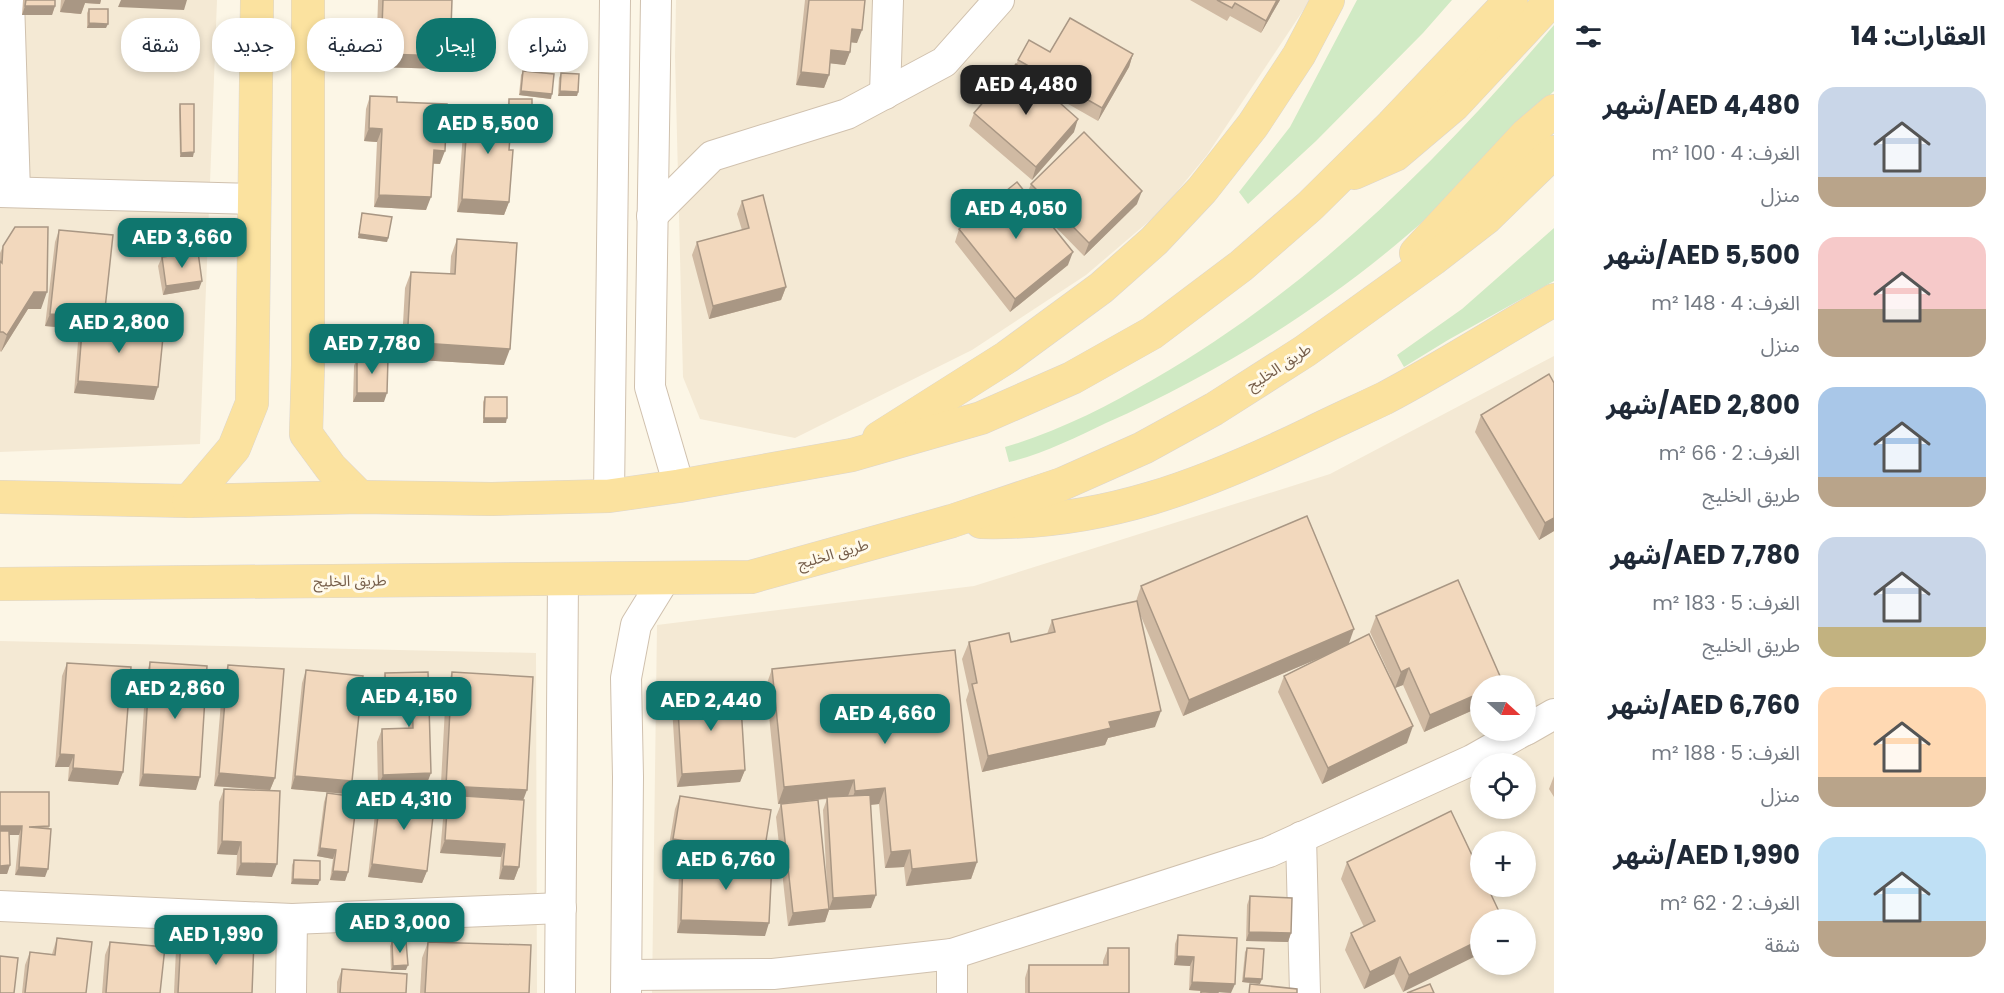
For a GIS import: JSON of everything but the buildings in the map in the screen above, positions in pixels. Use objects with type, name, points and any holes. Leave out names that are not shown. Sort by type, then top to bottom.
[{"type":"main road","points":[[189,501],[234,448],[252,403],[257,0]]},
{"type":"main road","points":[[308,0],[306,434],[330,468],[360,497]]},
{"type":"main road","points":[[852,455],[1006,357],[1101,288],[1154,241],[1202,190],[1253,125],[1299,55],[1328,0]]},
{"type":"main road","points":[[0,497],[189,501],[360,497],[492,499],[609,496],[852,455],[981,418],[1072,378],[1152,333],[1241,266],[1310,206],[1400,117],[1511,0]]},
{"type":"main road","points":[[1334,182],[1395,155],[1454,105],[1552,0]]},
{"type":"main road","points":[[1376,300],[1438,228],[1526,135],[1554,111]]},
{"type":"main road","name":"طريق الخليج","points":[[0,584],[751,577],[952,521],[1062,484],[1143,448],[1224,402],[1305,351],[1434,259],[1486,218],[1554,152]]},
{"type":"main road","points":[[952,521],[995,522],[1057,518],[1158,498],[1250,462],[1386,397],[1554,300]]},
{"type":"street","points":[[9,0],[7,192],[254,199]]},
{"type":"street","points":[[609,496],[615,0]]},
{"type":"street","points":[[656,0],[650,387],[679,486]]},
{"type":"street","points":[[885,94],[888,0]]},
{"type":"street","points":[[652,216],[712,156],[847,114],[944,62],[999,0]]},
{"type":"street","points":[[560,993],[563,578]]},
{"type":"street","points":[[664,578],[636,625],[626,678],[628,777],[626,984],[773,974],[952,954],[1269,852],[1472,760],[1506,741]]},
{"type":"street","points":[[1536,724],[1554,714]]},
{"type":"street","points":[[1302,837],[1305,993]]},
{"type":"street","points":[[0,906],[292,920],[561,908]]},
{"type":"street","points":[[291,993],[292,920]]},
{"type":"street","points":[[952,954],[952,993]]},
{"type":"shaded area","points":[[0,0],[217,0],[216,18],[212,18],[212,72],[214,72],[200,444],[0,452]]},
{"type":"shaded area","points":[[676,0],[1310,0],[1207,155],[1161,211],[1086,275],[972,350],[795,438],[700,419],[683,377],[675,56]]},
{"type":"shaded area","points":[[1554,356],[1554,993],[652,993],[657,625],[974,586],[1330,474]]},
{"type":"shaded area","points":[[0,641],[536,653],[537,993],[0,993]]},
{"type":"green space","points":[[1357,0],[1452,0],[1423,33],[1316,141],[1248,204],[1239,192],[1290,127]]},
{"type":"green space","points":[[1554,25],[1554,91],[1477,170],[1393,247],[1316,306],[1192,381],[1083,434],[1046,450],[1009,462],[1005,447],[1081,418],[1154,379],[1211,344],[1319,264],[1418,173],[1510,76]]},
{"type":"green space","points":[[1554,228],[1554,281],[1404,367],[1397,355],[1462,309]]}]
